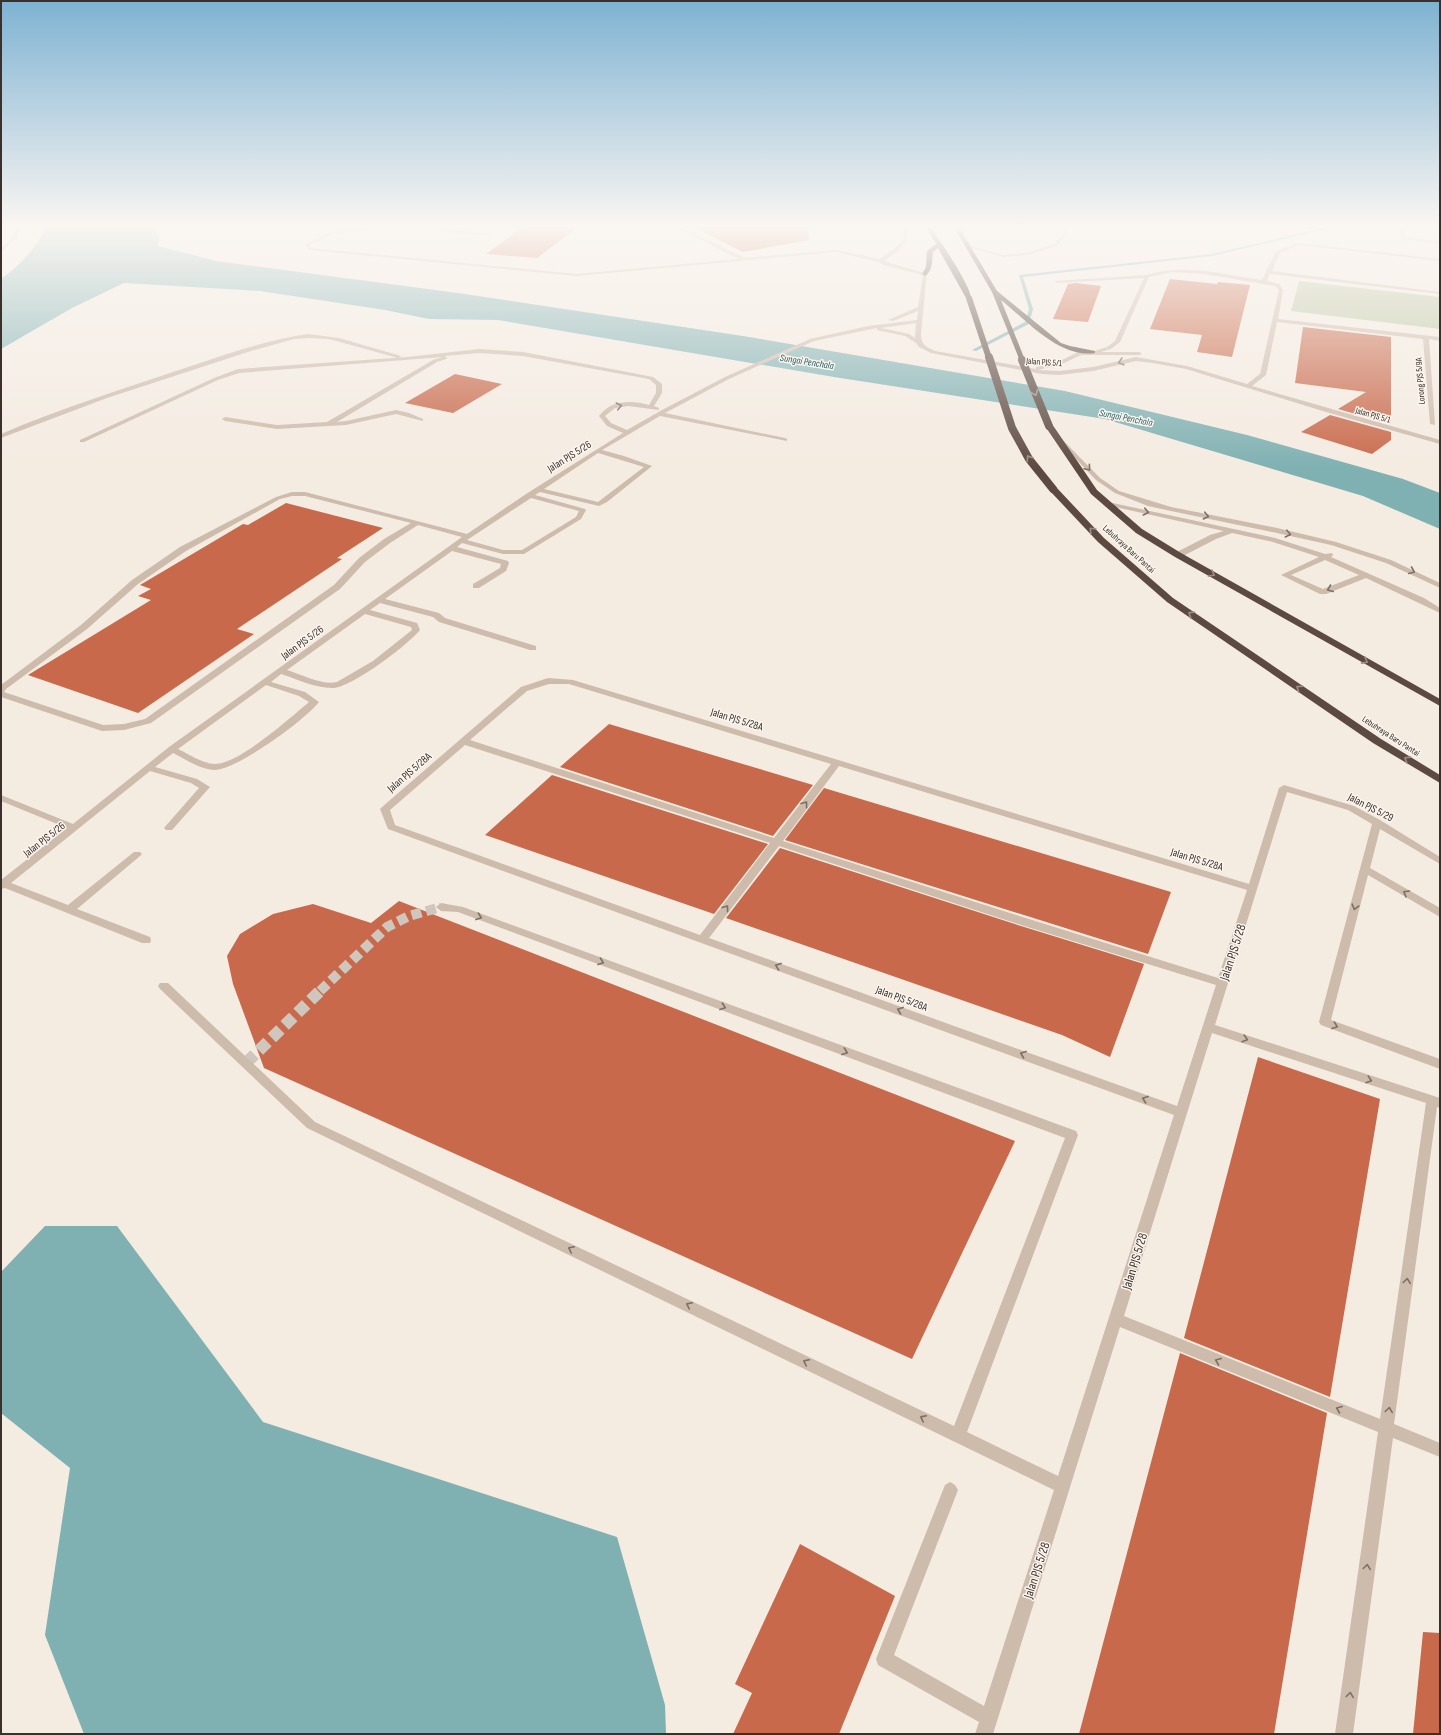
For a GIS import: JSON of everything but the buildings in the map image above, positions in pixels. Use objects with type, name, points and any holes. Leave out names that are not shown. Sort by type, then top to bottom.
[{"type":"highway","name":"Lebuhraya Baru Pantai","points":[[972,308],[1012,428],[1029,459],[1052,489],[1101,540],[1170,600],[1377,741],[1440,780]]},
{"type":"highway","name":"Lebuhraya Baru Pantai","points":[[1000,308],[1050,428],[1094,492],[1139,531],[1178,555],[1440,702]]},
{"type":"highway","points":[[1015,308],[1051,338],[1068,348],[1092,352]]},
{"type":"street","points":[[918,342],[918,321],[921,308]]},
{"type":"street","points":[[868,328],[921,308]]},
{"type":"street","points":[[1092,352],[1109,348],[1117,342],[1132,308]]},
{"type":"street","points":[[1247,387],[1263,375],[1277,308]]},
{"type":"street","points":[[1274,320],[1440,339]]},
{"type":"street","points":[[868,328],[918,321]]},
{"type":"street","points":[[868,328],[907,335],[918,342],[921,346],[933,352],[1021,369]]},
{"type":"street","name":"Jalan PJS 5/26","points":[[2,884],[76,828],[172,749],[378,600],[528,495],[597,451],[728,378],[812,340],[868,328]]},
{"type":"street","points":[[1,436],[42,418],[107,395],[234,354],[289,339],[318,336],[407,359]]},
{"type":"street","name":"Lorong PJS 5/9A","points":[[1426,338],[1433,424]]},
{"type":"street","points":[[1117,342],[1145,354]]},
{"type":"street","points":[[82,441],[216,379],[238,371],[407,359],[456,353],[479,352],[523,354],[651,378],[659,384],[659,393],[651,406]]},
{"type":"street","points":[[1092,352],[1105,357],[1107,360],[1107,363],[1102,368]]},
{"type":"street","name":"Jalan PJS 5/1","points":[[1021,369],[1046,367],[1060,363],[1076,354],[1092,352],[1145,354],[1247,387],[1440,442]]},
{"type":"street","points":[[324,426],[353,411],[435,362],[456,353]]},
{"type":"street","name":"Jalan PJS 5/1","points":[[1021,369],[1059,373],[1102,368],[1136,359],[1187,368]]},
{"type":"street","points":[[629,433],[606,423],[602,416],[604,412],[617,406],[651,406],[663,413],[786,440]]},
{"type":"street","points":[[224,419],[277,427],[324,426],[346,424],[396,412],[407,414],[421,420]]},
{"type":"street","points":[[1050,428],[1098,479],[1117,492],[1153,505],[1250,525],[1336,545],[1381,558],[1420,575],[1440,586]]},
{"type":"street","points":[[538,489],[599,504],[605,502],[649,466],[597,451]]},
{"type":"street","points":[[1,691],[2,688],[84,627],[135,582],[183,549],[278,498],[292,494],[304,494],[417,522],[503,552],[524,552],[579,518],[583,510],[528,495]]},
{"type":"street","points":[[1108,504],[1275,540],[1328,558],[1421,600],[1440,611]]},
{"type":"street","points":[[1,694],[102,728],[124,727],[148,721],[337,587],[362,560],[387,541],[417,522]]},
{"type":"street","points":[[1178,555],[1213,537],[1231,531]]},
{"type":"street","points":[[1336,545],[1328,558],[1284,575],[1323,592],[1366,575]]},
{"type":"street","points":[[451,548],[505,563],[503,569],[476,586]]},
{"type":"street","points":[[378,600],[436,615],[442,620],[532,648]]},
{"type":"street","points":[[280,671],[333,686],[347,681],[406,640],[416,630],[414,625],[363,611]]},
{"type":"street","name":"Jalan PJS 5/28A","points":[[1181,1112],[391,827],[384,809],[524,689],[548,681],[570,682],[608,692],[1252,888]]},
{"type":"street","points":[[172,749],[216,767],[232,762],[246,755],[315,702],[302,694],[264,682]]},
{"type":"street","points":[[463,741],[1222,983]]},
{"type":"street","points":[[703,939],[837,762]]},
{"type":"street","points":[[149,768],[194,781],[205,787],[169,828]]},
{"type":"street","name":"Jalan PJS 5/28","points":[[984,1734],[1284,788]]},
{"type":"street","name":"Jalan PJS 5/29","points":[[1284,788],[1351,808],[1440,861]]},
{"type":"street","points":[[1,798],[76,828]]},
{"type":"street","points":[[1376,822],[1325,1022],[1440,1064]]},
{"type":"street","points":[[70,909],[137,854]]},
{"type":"street","points":[[1365,869],[1440,913]]},
{"type":"street","points":[[2,884],[70,909],[146,940]]},
{"type":"street","points":[[441,907],[459,909],[1072,1135],[958,1435]]},
{"type":"street","points":[[164,986],[311,1125],[1063,1486]]},
{"type":"street","points":[[1208,1027],[1436,1101],[1386,1429],[1344,1734]]},
{"type":"street","points":[[1116,1319],[1440,1450]]},
{"type":"street","points":[[950,1490],[884,1659],[990,1718]]},
{"type":"green space","points":[[1292,308],[1440,308],[1440,329],[1291,311]]},
{"type":"water","points":[[1,308],[72,308],[72,308],[1,349]]},
{"type":"water","name":"Sungai Penchala","points":[[372,308],[557,308],[743,336],[1065,391],[1247,435],[1403,479],[1440,493],[1440,529],[1363,496],[1105,419],[834,377],[498,320],[429,319]]},
{"type":"water","points":[[45,1226],[117,1226],[263,1422],[617,1537],[665,1705],[666,1734],[84,1734],[45,1635],[70,1468],[1,1413],[1,1272]]},
{"type":"waterway","points":[[974,350],[1027,323],[1031,308]]},
{"type":"tunnel","points":[[320,991],[387,927],[409,916],[441,907]]},
{"type":"tunnel","points":[[246,1063],[321,990]]}]
